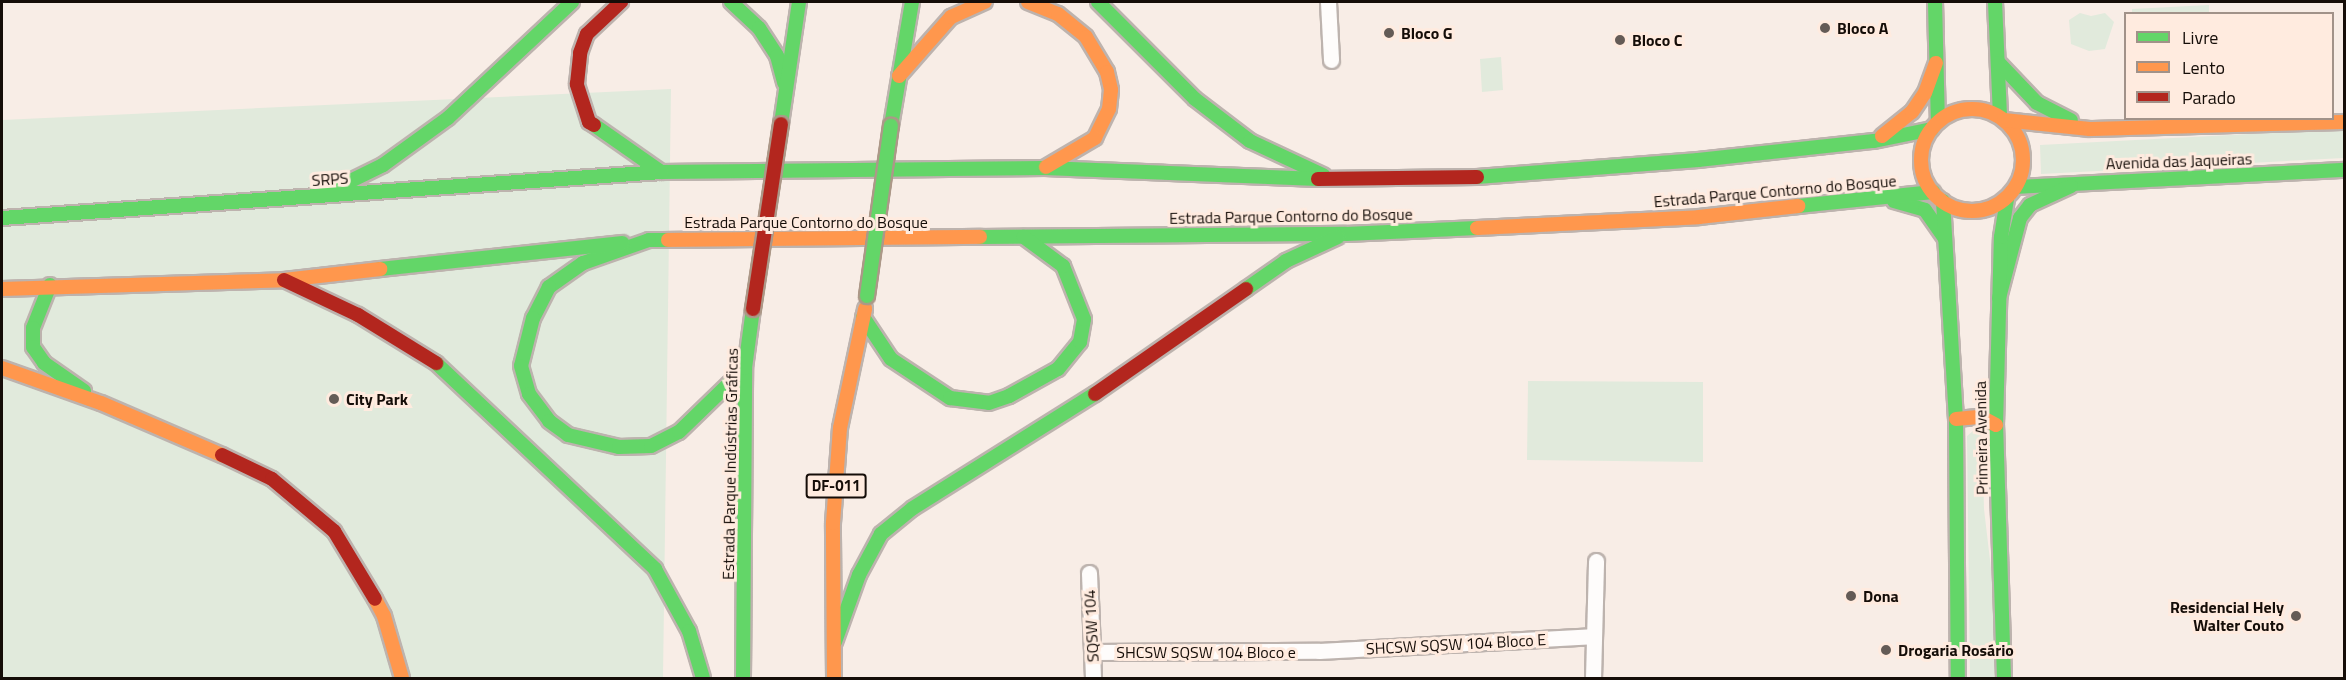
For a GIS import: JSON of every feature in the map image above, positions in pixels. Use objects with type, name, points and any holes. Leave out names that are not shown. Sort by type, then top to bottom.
[{"type":"main road","points":[[320,196],[383,165],[448,118],[572,2]]},
{"type":"main road","points":[[621,2],[587,34],[580,53],[577,84],[589,122],[661,172],[1045,168],[1333,180],[1484,177],[1874,141],[1935,126],[1966,110],[2002,118],[2017,135],[2023,156],[2011,193],[1975,212],[1938,197],[1921,161],[1935,126],[1935,2]]},
{"type":"main road","points":[[731,2],[748,16],[777,56],[786,88]]},
{"type":"main road","name":"Estrada Parque Indústrias Gráficas","points":[[743,678],[745,368],[799,2]]},
{"type":"main road","name":"DF-011","points":[[834,678],[833,523],[840,428],[867,296],[891,126],[912,2]]},
{"type":"main road","points":[[899,76],[951,18],[986,2]]},
{"type":"main road","points":[[1028,2],[1058,14],[1086,37],[1107,72],[1111,90],[1109,109],[1095,138],[1045,168]]},
{"type":"main road","points":[[1098,2],[1195,99],[1250,141],[1333,180]]},
{"type":"main road","points":[[1995,2],[2002,118]]},
{"type":"main road","points":[[1874,141],[1912,112],[1925,93],[1936,63]]},
{"type":"main road","points":[[1999,63],[2037,103],[2090,129]]},
{"type":"main road","name":"Avenida das Jaqueiras","points":[[2002,118],[2090,129],[2344,122]]},
{"type":"main road","name":"Avenida das Jaqueiras","points":[[2011,193],[2082,181],[2344,170]]},
{"type":"main road","name":"SRPS","points":[[2,218],[661,172]]},
{"type":"main road","points":[[1999,298],[2020,218],[2030,206],[2082,181]]},
{"type":"main road","name":"Primeira Avenida","points":[[2004,678],[1996,425],[1999,298],[2011,193]]},
{"type":"main road","name":"Primeira Avenida","points":[[1938,197],[1945,239],[1956,419],[1959,678]]},
{"type":"main road","name":"Estrada Parque Contorno do Bosque","points":[[649,240],[1346,234],[1699,217],[1874,198],[1938,197]]},
{"type":"main road","points":[[1874,198],[1925,210],[1945,239]]},
{"type":"main road","points":[[835,642],[859,574],[881,534],[913,508],[1101,390],[1286,261],[1346,234]]},
{"type":"main road","points":[[863,317],[901,368],[950,398],[989,403],[1027,387],[1058,369],[1070,357],[1080,342],[1084,319],[1063,266],[1024,237]]},
{"type":"main road","points":[[2,289],[50,285],[284,280],[649,240]]},
{"type":"main road","points":[[649,240],[583,263],[549,287],[533,318],[521,366],[536,407],[568,435],[619,447],[651,446],[679,432],[745,368]]},
{"type":"main road","points":[[284,280],[358,315],[435,362],[624,536],[655,569],[689,631],[703,678]]},
{"type":"main road","points":[[50,285],[36,319],[33,347],[44,363],[101,403]]},
{"type":"main road","points":[[2,368],[101,403],[272,479],[300,500],[334,531],[355,562],[384,616],[402,678]]},
{"type":"main road","points":[[1956,419],[1981,417],[1996,425]]},
{"type":"street","points":[[1328,2],[1331,60]]},
{"type":"street","points":[[1593,678],[1592,636],[1596,561]]},
{"type":"street","name":"SQSW 104","points":[[1089,573],[1094,678]]},
{"type":"street","name":"SHCSW SQSW 104 Bloco E","points":[[1319,651],[1592,636]]},
{"type":"street","name":"SHCSW SQSW 104 Bloco e","points":[[1094,652],[1319,651]]},
{"type":"shaded area","points":[[2209,5],[2209,12],[2132,12],[2132,9]]},
{"type":"shaded area","points":[[2080,13],[2091,16],[2105,13],[2114,22],[2105,49],[2089,51],[2071,44],[2069,20]]},
{"type":"shaded area","points":[[1501,57],[1503,90],[1482,92],[1480,59]]},
{"type":"shaded area","name":"City Park","points":[[671,89],[663,678],[2,678],[2,120]]},
{"type":"shaded area","points":[[2344,129],[2344,158],[2041,174],[2040,145]]},
{"type":"shaded area","points":[[1528,381],[1703,382],[1703,462],[1527,460]]},
{"type":"shaded area","points":[[1973,431],[1982,436],[1984,509],[1994,594],[1995,678],[1970,678],[1967,436]]},
{"type":"traffic: fast","points":[[320,196],[383,165],[448,118],[572,2]]},
{"type":"traffic: fast","points":[[731,2],[759,28],[777,56],[784,83]]},
{"type":"traffic: fast","points":[[781,124],[799,2]]},
{"type":"traffic: fast","points":[[891,126],[912,2]]},
{"type":"traffic: fast","points":[[1098,2],[1195,99],[1250,141],[1323,175]]},
{"type":"traffic: fast","points":[[1935,2],[1938,122]]},
{"type":"traffic: fast","points":[[1995,2],[2000,117]]},
{"type":"traffic: fast","points":[[1999,63],[2037,103],[2071,120]]},
{"type":"traffic: fast","points":[[594,125],[661,172],[1045,168],[1318,179]]},
{"type":"traffic: fast","points":[[867,296],[891,126]]},
{"type":"traffic: fast","points":[[1477,177],[1698,160],[1874,141],[1932,129]]},
{"type":"traffic: fast","points":[[2016,187],[2344,170]]},
{"type":"traffic: fast","points":[[2,218],[661,172]]},
{"type":"traffic: fast","points":[[1999,298],[2020,218],[2030,205],[2071,186]]},
{"type":"traffic: fast","points":[[1798,206],[1933,192]]},
{"type":"traffic: fast","points":[[2004,678],[1996,425],[2001,237],[2007,198]]},
{"type":"traffic: fast","points":[[1894,201],[1925,210],[1945,239]]},
{"type":"traffic: fast","points":[[1943,201],[1956,419],[1958,678]]},
{"type":"traffic: fast","points":[[980,237],[1346,234],[1477,228]]},
{"type":"traffic: fast","points":[[863,317],[891,359],[950,398],[989,403],[1009,396],[1058,369],[1080,342],[1084,319],[1063,266],[1024,237]]},
{"type":"traffic: fast","points":[[1246,289],[1286,261],[1338,237]]},
{"type":"traffic: fast","points":[[668,240],[649,240],[583,263],[549,287],[533,318],[521,366],[529,394],[549,421],[568,435],[619,447],[651,446],[679,432],[745,368]]},
{"type":"traffic: fast","points":[[380,269],[623,243]]},
{"type":"traffic: fast","points":[[50,285],[33,328],[33,347],[44,363],[84,391]]},
{"type":"traffic: fast","points":[[743,678],[745,368],[753,309]]},
{"type":"traffic: fast","points":[[436,363],[655,569],[689,631],[703,678]]},
{"type":"traffic: fast","points":[[835,642],[859,575],[881,534],[913,508],[1095,394]]},
{"type":"traffic: slow","points":[[899,76],[951,17],[985,2]]},
{"type":"traffic: slow","points":[[1028,2],[1058,14],[1086,37],[1107,72],[1111,90],[1109,109],[1095,138],[1046,167]]},
{"type":"traffic: slow","points":[[1882,136],[1912,112],[1925,93],[1936,63]]},
{"type":"traffic: slow","points":[[1972,109],[1991,113],[2008,124],[2019,141],[2023,160],[2019,179],[2008,196],[1991,207],[1972,211],[1953,207],[1936,196],[1925,179],[1921,160],[1925,141],[1936,124],[1953,113],[1972,109]]},
{"type":"traffic: slow","points":[[2004,120],[2090,129],[2344,122]]},
{"type":"traffic: slow","points":[[1477,228],[1699,217],[1798,206]]},
{"type":"traffic: slow","points":[[668,240],[980,237]]},
{"type":"traffic: slow","points":[[2,289],[284,280],[380,269]]},
{"type":"traffic: slow","points":[[834,678],[833,523],[840,428],[865,309]]},
{"type":"traffic: slow","points":[[2,368],[101,403],[222,455]]},
{"type":"traffic: slow","points":[[1956,419],[1981,417],[1996,425]]},
{"type":"traffic: slow","points":[[375,599],[384,616],[402,678]]},
{"type":"traffic: jam","points":[[594,125],[589,122],[577,84],[580,53],[587,34],[621,2]]},
{"type":"traffic: jam","points":[[753,309],[781,124]]},
{"type":"traffic: jam","points":[[1318,179],[1477,177]]},
{"type":"traffic: jam","points":[[284,280],[358,315],[436,363]]},
{"type":"traffic: jam","points":[[1095,394],[1246,289]]},
{"type":"traffic: jam","points":[[222,455],[272,479],[334,531],[375,599]]},
{"type":"place","name":"Bloco A","points":[[1825,28]]},
{"type":"place","name":"Bloco G","points":[[1389,33]]},
{"type":"place","name":"Bloco C","points":[[1620,40]]},
{"type":"place","name":"City Park","points":[[334,399]]},
{"type":"place","name":"Dona","points":[[1851,596]]},
{"type":"place","name":"Residencial Hely Walter Couto","points":[[2296,616]]},
{"type":"place","name":"Drogaria Rosário","points":[[1886,650]]}]
